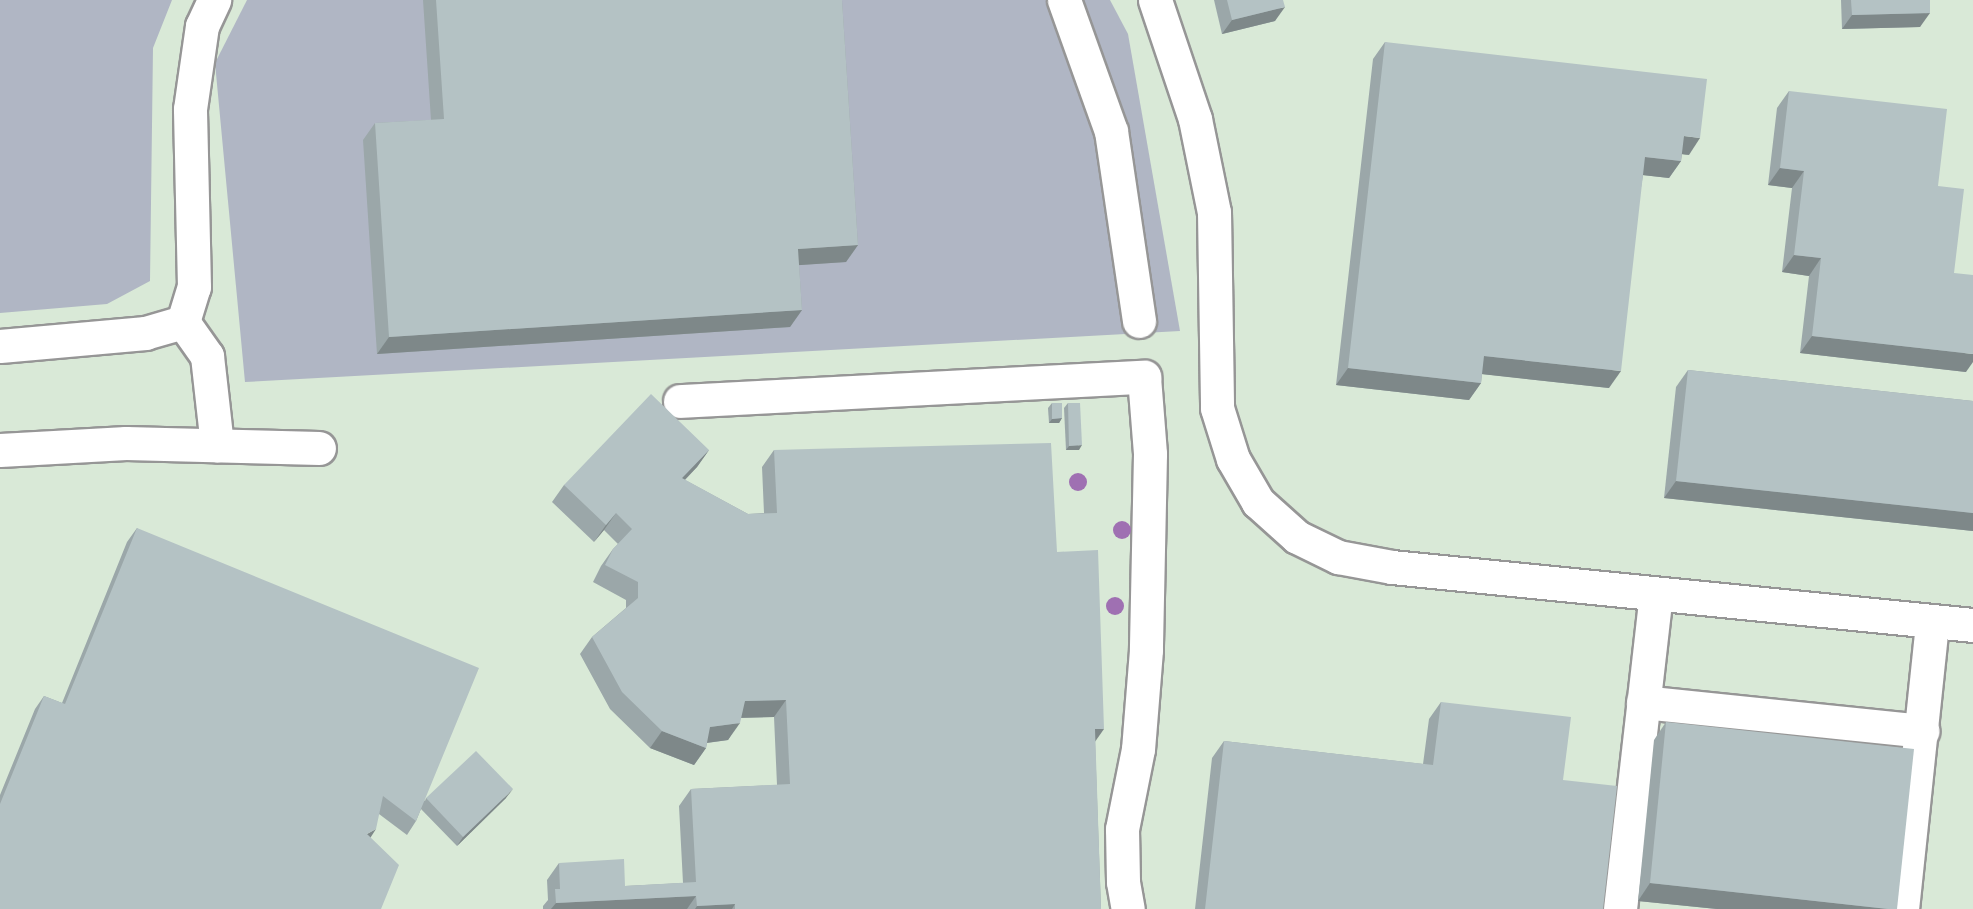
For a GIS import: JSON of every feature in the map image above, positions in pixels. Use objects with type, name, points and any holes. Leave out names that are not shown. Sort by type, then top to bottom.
[{"type":"street","points":[[183,322],[194,287],[190,109],[202,26],[214,0]]},
{"type":"street","points":[[1064,0],[1111,131],[1139,321]]},
{"type":"street","points":[[1155,0],[1195,119],[1214,212],[1217,408],[1233,459],[1258,502],[1297,537],[1338,557],[1392,567],[1932,623],[1973,625]]},
{"type":"street","points":[[0,346],[145,333],[183,322]]},
{"type":"street","points":[[183,322],[207,356],[217,445]]},
{"type":"street","points":[[680,401],[1144,377],[1150,454],[1146,650],[1138,749],[1122,829],[1123,882],[1128,909]]},
{"type":"street","points":[[0,450],[126,443],[319,448]]},
{"type":"street","points":[[1620,909],[1656,594]]},
{"type":"street","points":[[1902,909],[1932,623]]},
{"type":"street","points":[[1643,702],[1922,731]]},
{"type":"shaded area","points":[[0,0],[1973,0],[1973,909],[0,909]]},
{"type":"shaded area","points":[[0,0],[172,0],[153,48],[150,281],[107,304],[0,313]]},
{"type":"shaded area","points":[[247,0],[1110,0],[1128,34],[1180,331],[245,382],[215,63]]},
{"type":"building","points":[[436,0],[842,0],[858,245],[798,249],[802,310],[389,337],[375,123],[444,119]]},
{"type":"building","points":[[1227,0],[1283,0],[1285,7],[1232,20]]},
{"type":"building","points":[[1851,0],[1930,0],[1930,13],[1852,15]]},
{"type":"building","points":[[1385,42],[1707,79],[1700,138],[1684,136],[1681,161],[1645,157],[1621,371],[1484,356],[1481,383],[1348,368]]},
{"type":"building","points":[[1789,91],[1947,109],[1938,186],[1964,189],[1954,273],[1973,275],[1973,354],[1812,336],[1821,258],[1794,255],[1804,171],[1780,168]]},
{"type":"building","points":[[1688,370],[1973,401],[1973,513],[1676,481]]},
{"type":"building","points":[[651,394],[709,450],[682,478],[748,514],[777,513],[774,450],[1051,443],[1057,552],[1098,550],[1104,729],[1095,729],[1101,909],[735,909],[735,904],[697,906],[696,896],[556,903],[555,889],[560,889],[559,863],[624,859],[625,886],[696,882],[691,789],[790,784],[786,700],[745,701],[740,723],[710,727],[706,748],[662,731],[622,692],[592,637],[638,598],[638,582],[605,565],[613,549],[632,529],[616,513],[606,525],[564,485]]},
{"type":"building","points":[[1052,403],[1062,403],[1062,418],[1052,419]]},
{"type":"building","points":[[1068,403],[1080,403],[1082,445],[1069,446]]},
{"type":"building","points":[[137,528],[479,668],[416,821],[383,796],[376,829],[367,834],[399,865],[381,909],[0,909],[0,804],[44,696],[65,704]]},
{"type":"building","points":[[1441,702],[1571,717],[1563,780],[1617,786],[1603,909],[1205,909],[1224,741],[1433,765]]},
{"type":"building","points":[[1666,722],[1914,749],[1897,909],[1650,883]]},
{"type":"building","points":[[476,751],[513,789],[463,837],[426,798]]}]
